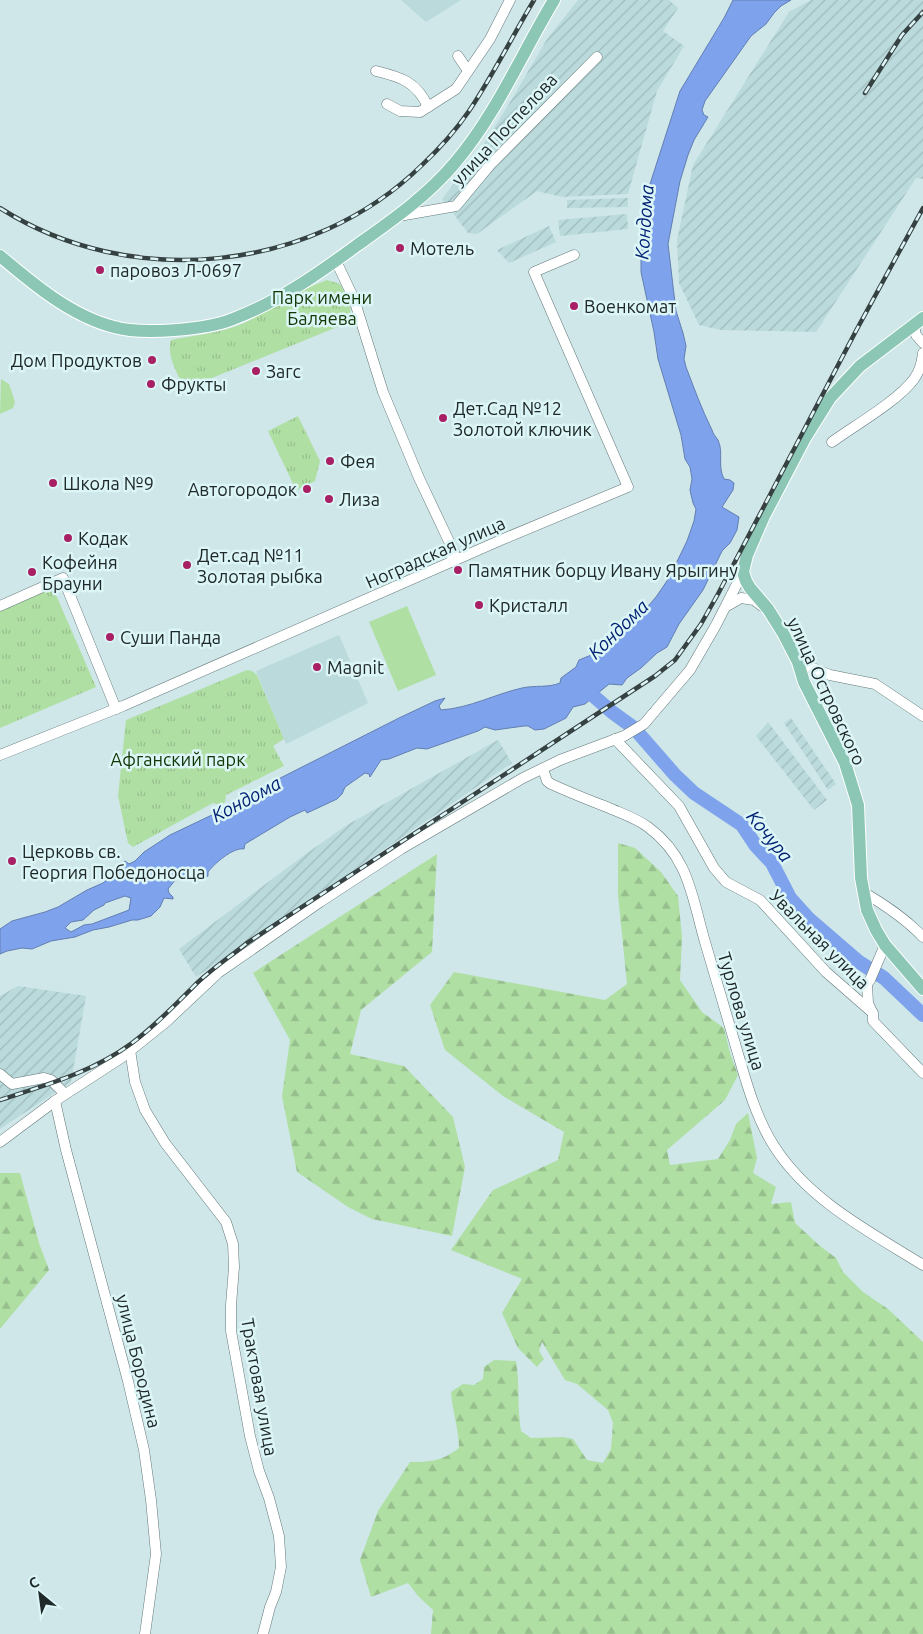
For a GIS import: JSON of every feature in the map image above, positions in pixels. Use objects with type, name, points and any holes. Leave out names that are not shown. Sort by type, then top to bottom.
[{"type":"main road","points":[[0,256],[55,299],[78,313],[116,328],[143,332],[203,326],[231,320],[258,308],[296,287],[336,261],[399,216],[430,190],[455,164],[496,104],[554,0]]},
{"type":"main road","points":[[743,572],[747,555],[764,516],[805,438],[830,398],[860,366],[919,322]]},
{"type":"main road","name":"улица Островского","points":[[743,572],[750,588],[768,609],[783,633],[798,662],[804,682],[845,763],[858,805],[863,892],[867,910],[885,945],[923,989]]},
{"type":"street","points":[[387,104],[400,110],[420,112],[456,89],[490,39],[510,0]]},
{"type":"street","points":[[458,56],[468,71]]},
{"type":"street","name":"улица Поспелова","points":[[399,216],[456,206],[490,166],[597,57]]},
{"type":"street","points":[[376,71],[408,81],[423,94],[428,107]]},
{"type":"street","name":"Ноградская улица","points":[[0,755],[116,708],[451,562],[628,488],[534,272],[574,255]]},
{"type":"street","points":[[336,261],[354,299],[383,392],[419,478],[454,552],[451,562]]},
{"type":"street","points":[[919,322],[916,335],[923,343]]},
{"type":"street","points":[[832,442],[909,385],[916,377],[921,366],[923,353]]},
{"type":"street","points":[[0,1142],[54,1101],[121,1058],[166,1022],[218,973],[401,849],[523,778],[568,757],[619,738],[644,724],[690,670],[716,626],[743,572]]},
{"type":"street","points":[[0,606],[62,578],[116,708]]},
{"type":"street","points":[[726,607],[741,598],[748,598],[768,609]]},
{"type":"street","points":[[798,662],[830,675],[875,684],[923,716]]},
{"type":"street","name":"Увальная улица","points":[[619,738],[679,806],[720,877],[760,900],[826,972],[873,1013],[873,1022],[923,1073]]},
{"type":"street","name":"Турлова улица","points":[[543,770],[551,784],[626,815],[647,826],[670,848],[683,868],[692,889],[705,941],[747,1083],[757,1114],[774,1146],[794,1172],[817,1194],[870,1232],[923,1265]]},
{"type":"street","points":[[863,892],[888,907],[923,937]]},
{"type":"street","points":[[873,1013],[868,1003],[867,984],[885,945]]},
{"type":"street","name":"Трактовая улица","points":[[130,1050],[135,1082],[145,1110],[165,1143],[226,1222],[234,1244],[230,1331],[250,1436],[280,1544],[281,1567],[264,1634]]},
{"type":"street","points":[[0,1074],[12,1084],[44,1078],[51,1080],[65,1094]]},
{"type":"street","name":"улица Бородина","points":[[54,1101],[128,1381],[144,1450],[156,1554],[144,1634]]},
{"type":"shaded area","points":[[401,0],[461,0],[426,22]]},
{"type":"shaded area","points":[[578,0],[669,0],[678,8],[663,31],[684,46],[657,91],[628,194],[562,197],[537,191],[477,234],[468,233],[442,199],[478,153],[547,39]]},
{"type":"shaded area","points":[[811,0],[923,0],[923,179],[916,178],[816,332],[721,330],[699,325],[679,283],[677,240],[693,165],[789,12]]},
{"type":"shaded area","points":[[628,198],[628,207],[567,208],[567,200]]},
{"type":"shaded area","points":[[627,214],[628,229],[560,236],[558,220]]},
{"type":"shaded area","points":[[549,226],[556,242],[509,263],[497,250]]},
{"type":"shaded area","points":[[339,635],[368,703],[286,744],[256,671]]},
{"type":"shaded area","points":[[791,718],[836,784],[828,790],[784,723]]},
{"type":"shaded area","points":[[768,722],[827,800],[814,810],[756,736]]},
{"type":"shaded area","points":[[498,740],[512,763],[196,977],[179,949],[347,825]]},
{"type":"shaded area","points":[[18,986],[86,996],[71,1082],[0,1129],[0,996]]},
{"type":"green space","name":"Парк имени Баляева","points":[[327,280],[340,284],[348,298],[350,312],[347,323],[185,389],[171,359],[171,340],[217,331],[244,323],[306,289]]},
{"type":"green space","points":[[1,379],[9,384],[15,402],[13,408],[0,414]]},
{"type":"green space","points":[[298,416],[320,461],[315,481],[296,490],[268,431]]},
{"type":"green space","points":[[53,588],[96,687],[0,728],[0,611]]},
{"type":"green space","points":[[407,606],[436,675],[398,691],[369,622]]},
{"type":"green space","name":"Афганский парк","points":[[247,670],[257,675],[284,739],[273,746],[284,766],[226,795],[225,802],[221,805],[213,803],[133,847],[128,843],[118,796],[126,720]]},
{"type":"green space","points":[[618,843],[635,848],[661,872],[678,896],[682,937],[680,980],[702,1012],[724,1028],[738,1075],[725,1100],[667,1150],[670,1165],[718,1159],[730,1140],[736,1124],[748,1113],[757,1158],[753,1173],[776,1187],[771,1204],[791,1202],[795,1223],[836,1258],[843,1272],[863,1292],[888,1309],[923,1342],[923,1634],[431,1634],[433,1610],[408,1583],[371,1597],[360,1560],[378,1511],[410,1462],[436,1460],[447,1456],[459,1448],[451,1392],[463,1384],[474,1385],[483,1379],[484,1367],[494,1360],[516,1361],[521,1431],[531,1438],[563,1437],[573,1439],[587,1460],[603,1463],[611,1449],[613,1423],[608,1410],[577,1384],[565,1380],[542,1342],[539,1351],[544,1359],[537,1367],[518,1348],[502,1313],[522,1279],[451,1250],[493,1190],[558,1160],[564,1132],[503,1096],[445,1050],[430,1005],[454,972],[605,1000],[627,984],[618,895]]},
{"type":"green space","points":[[437,854],[432,952],[361,1010],[350,1054],[404,1066],[453,1117],[465,1167],[452,1236],[372,1219],[348,1207],[297,1172],[282,1096],[290,1040],[253,973]]},
{"type":"green space","points":[[0,1173],[20,1173],[39,1243],[49,1270],[0,1329]]},
{"type":"water","name":"Кондома","points":[[733,0],[791,0],[781,6],[766,24],[751,36],[705,101],[702,110],[704,115],[708,117],[694,140],[680,181],[668,244],[676,311],[686,346],[684,359],[701,407],[720,445],[721,469],[724,479],[734,483],[733,490],[722,507],[739,517],[737,530],[730,543],[722,551],[703,590],[679,624],[667,647],[627,678],[622,685],[609,684],[585,704],[573,707],[566,718],[544,729],[535,730],[524,726],[495,730],[485,727],[427,749],[417,748],[389,759],[381,760],[370,777],[369,774],[365,773],[345,787],[337,799],[307,813],[305,810],[290,817],[245,844],[244,849],[229,853],[208,872],[208,876],[202,879],[183,876],[176,879],[168,889],[173,899],[164,898],[160,907],[151,916],[93,930],[75,937],[51,941],[32,949],[22,948],[0,954],[0,929],[12,921],[58,907],[103,883],[111,876],[115,868],[125,861],[129,864],[135,861],[144,852],[170,835],[399,718],[445,698],[439,706],[441,710],[462,707],[522,688],[560,683],[561,678],[576,667],[579,660],[607,646],[636,620],[656,597],[669,578],[687,541],[696,509],[690,490],[692,479],[690,467],[685,459],[681,435],[658,359],[641,272],[641,232],[650,184],[680,91]],"holes":[[[125,896],[131,898],[129,910],[92,924],[84,925],[71,932],[65,928],[71,922],[83,920],[105,903]]]},
{"type":"waterway","name":"Кочура","points":[[582,686],[634,728],[675,775],[694,793],[742,825],[756,846],[772,863],[790,898],[808,918],[859,962],[884,978],[923,1015]]},
{"type":"railway","points":[[0,208],[51,234],[105,251],[162,259],[218,258],[274,248],[328,229],[378,201],[422,165],[441,146],[459,125],[478,97],[534,0]]},
{"type":"railway","points":[[865,93],[902,35],[923,12]]},
{"type":"railway","points":[[0,1100],[69,1077],[117,1053],[149,1030],[200,980],[247,943],[655,676],[675,660],[701,624],[718,594],[857,329],[923,208]]},
{"type":"place","name":"Мотель","points":[[400,248]]},
{"type":"place","name":"паровоз Л-0697","points":[[100,270]]},
{"type":"place","name":"Военкомат","points":[[574,306]]},
{"type":"place","name":"Дом Продуктов","points":[[152,360]]},
{"type":"place","name":"Загс","points":[[256,371]]},
{"type":"place","name":"Фрукты","points":[[151,384]]},
{"type":"place","name":"Дет.Сад №12 Золотой ключик","points":[[443,418]]},
{"type":"place","name":"Фея","points":[[330,461]]},
{"type":"place","name":"Школа №9","points":[[53,483]]},
{"type":"place","name":"Автогородок","points":[[307,489]]},
{"type":"place","name":"Лиза","points":[[329,499]]},
{"type":"place","name":"Кодак","points":[[68,538]]},
{"type":"place","name":"Дет.сад №11 Золотая рыбка","points":[[187,565]]},
{"type":"place","name":"Памятник борцу Ивану Ярыгину","points":[[458,570]]},
{"type":"place","name":"Кофейня Брауни","points":[[32,572]]},
{"type":"place","name":"Кристалл","points":[[479,605]]},
{"type":"place","name":"Суши Панда","points":[[110,637]]},
{"type":"place","name":"Magnit","points":[[317,667]]},
{"type":"place","name":"Церковь св. Георгия Победоносца","points":[[12,861]]}]
